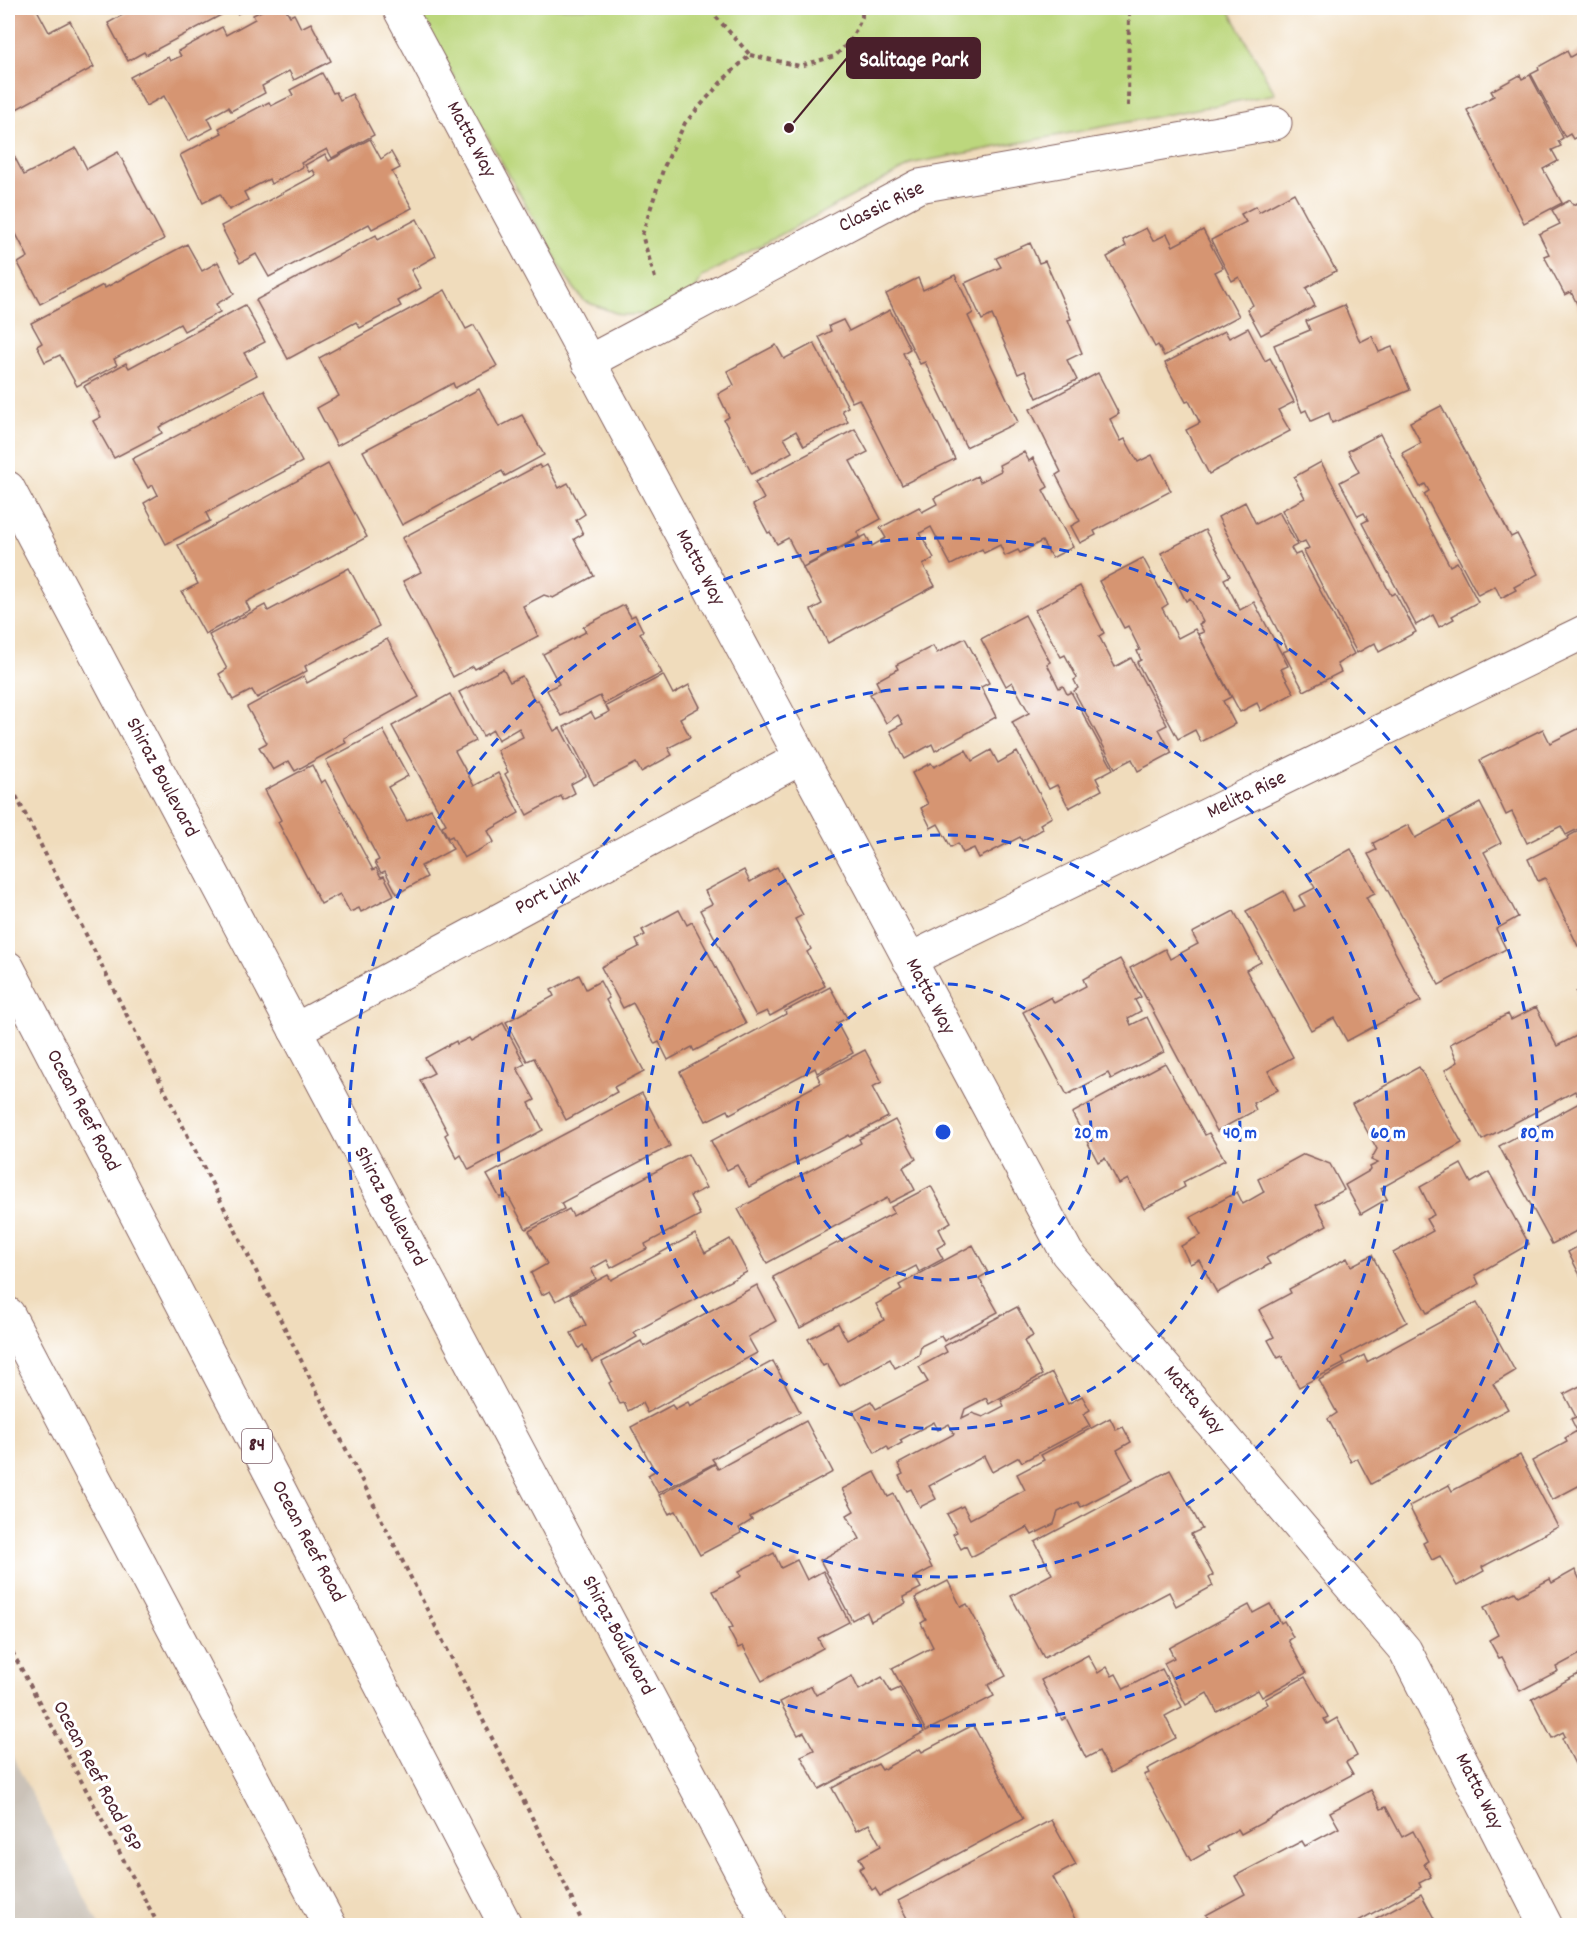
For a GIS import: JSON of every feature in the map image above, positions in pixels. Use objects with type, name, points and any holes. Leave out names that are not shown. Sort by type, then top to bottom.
[{"type":"street","name":"Matta Way","points":[[399,8],[1067,1253],[1405,1650],[1546,1926]]},
{"type":"street","name":"Classic Rise","points":[[588,362],[919,186],[1275,123]]},
{"type":"street","name":"Shiraz Boulevard","points":[[8,488],[770,1926]]},
{"type":"street","name":"Melita Rise","points":[[909,960],[1584,632]]},
{"type":"street","name":"Port Link","points":[[295,1030],[801,758]]},
{"type":"street","name":"Ocean Reef Road","points":[[8,968],[506,1926]]},
{"type":"street","points":[[8,1314],[330,1926]]},
{"type":"path","points":[[708,8],[750,54],[800,66],[835,56],[851,40],[862,17],[862,8]]},
{"type":"path","points":[[1128,117],[1129,8]]},
{"type":"path","points":[[655,279],[642,235],[664,167],[685,123],[750,54]]},
{"type":"path","points":[[8,780],[553,1859],[584,1926]]},
{"type":"path","name":"Ocean Reef Road PSP","points":[[8,1644],[159,1926]]},
{"type":"shaded area","points":[[8,1748],[99,1925],[8,1925]]},
{"type":"green space","points":[[415,8],[1228,8],[1275,94],[914,163],[702,277],[692,297],[650,314],[621,315],[584,301],[568,280]]},
{"type":"building","points":[[8,8],[36,8],[49,32],[70,21],[94,67],[9,113],[16,127],[8,131]]},
{"type":"building","points":[[123,8],[234,8],[146,55],[144,52],[128,61],[108,23],[126,13]]},
{"type":"building","points":[[234,8],[249,8],[237,14]]},
{"type":"building","points":[[267,8],[285,8],[290,16],[294,14],[301,28],[311,23],[331,61],[294,80],[289,71],[262,86],[265,93],[231,111],[228,107],[208,118],[213,128],[188,141],[164,96],[146,106],[130,77],[168,57],[170,61],[181,56],[178,51],[222,27],[226,35],[255,19],[253,15]]},
{"type":"building","points":[[1584,49],[1584,139],[1582,134],[1573,139],[1570,134],[1565,137],[1531,74],[1539,70],[1538,67],[1567,51],[1570,57]]},
{"type":"building","points":[[322,73],[333,93],[336,92],[340,100],[352,94],[374,135],[332,158],[327,149],[301,163],[303,167],[271,184],[269,179],[244,192],[248,200],[229,210],[220,194],[203,203],[180,155],[222,133],[219,128],[269,102],[271,106],[293,95],[290,90]]},
{"type":"building","points":[[1520,75],[1522,79],[1530,75],[1563,138],[1558,141],[1561,146],[1552,150],[1558,161],[1543,169],[1562,203],[1524,223],[1467,110],[1494,96],[1491,91]]},
{"type":"building","points":[[370,139],[381,159],[391,152],[400,168],[392,172],[412,208],[372,229],[369,224],[269,277],[256,254],[240,263],[221,226],[316,175],[313,170],[309,172],[305,165],[325,154],[329,161]]},
{"type":"building","points":[[76,148],[87,169],[118,152],[164,239],[40,304],[18,263],[28,257],[16,234],[8,238],[8,157],[13,154],[24,175]]},
{"type":"building","points":[[1294,193],[1336,271],[1306,288],[1315,306],[1261,335],[1247,309],[1253,305],[1239,277],[1232,281],[1211,240],[1246,222],[1241,214],[1256,206],[1259,212]]},
{"type":"building","points":[[1570,200],[1573,205],[1577,203],[1580,209],[1584,206],[1584,318],[1571,292],[1565,295],[1544,256],[1549,254],[1539,234],[1560,224],[1552,210]]},
{"type":"building","points":[[417,219],[436,256],[411,270],[421,288],[398,301],[401,306],[360,328],[356,322],[288,359],[256,300],[376,235],[378,240]]},
{"type":"building","points":[[1146,228],[1153,241],[1167,234],[1173,246],[1203,230],[1223,268],[1215,272],[1239,316],[1164,356],[1158,345],[1155,347],[1107,257],[1126,246],[1123,240]]},
{"type":"building","points":[[1030,243],[1039,263],[1045,261],[1071,319],[1068,320],[1082,353],[1067,360],[1077,380],[1037,398],[1025,371],[1018,374],[992,315],[982,320],[965,283],[1001,267],[996,258]]},
{"type":"building","points":[[187,244],[202,271],[218,262],[234,294],[216,304],[220,312],[184,331],[180,324],[114,359],[117,365],[77,386],[60,355],[45,362],[37,346],[42,343],[31,323],[103,285],[105,288]]},
{"type":"building","points":[[955,275],[973,313],[968,316],[1018,422],[966,447],[925,362],[920,364],[886,294],[918,278],[923,290]]},
{"type":"building","points":[[445,290],[466,329],[474,325],[497,366],[455,388],[453,383],[337,446],[317,408],[339,396],[319,358]]},
{"type":"building","points":[[245,305],[265,342],[244,353],[257,375],[159,427],[162,433],[114,458],[93,421],[101,417],[84,386],[126,363],[129,368]]},
{"type":"building","points":[[1344,305],[1360,342],[1372,336],[1379,352],[1392,347],[1410,390],[1332,423],[1329,413],[1311,421],[1306,410],[1302,412],[1274,345],[1310,330],[1306,321]]},
{"type":"building","points":[[890,310],[910,349],[903,353],[955,459],[902,485],[859,399],[852,402],[819,337],[831,331],[829,326],[843,320],[849,331]]},
{"type":"building","points":[[1248,328],[1265,361],[1270,358],[1294,402],[1278,410],[1290,431],[1209,474],[1186,430],[1200,423],[1165,363],[1225,331],[1229,338]]},
{"type":"building","points":[[814,343],[848,407],[842,410],[848,422],[804,446],[796,431],[784,438],[792,452],[752,474],[724,420],[729,417],[718,394],[734,385],[727,371],[776,345],[784,359]]},
{"type":"building","points":[[1098,373],[1119,414],[1110,419],[1121,441],[1125,439],[1138,462],[1152,455],[1171,491],[1094,531],[1096,535],[1080,543],[1071,526],[1080,521],[1056,475],[1061,472],[1030,409]]},
{"type":"building","points":[[479,389],[499,427],[522,415],[544,455],[505,476],[502,471],[402,525],[363,451]]},
{"type":"building","points":[[264,390],[302,462],[206,513],[210,521],[166,544],[144,503],[158,495],[153,485],[148,488],[132,459]]},
{"type":"building","points":[[1441,406],[1511,537],[1517,534],[1538,574],[1514,587],[1516,590],[1501,598],[1495,586],[1478,595],[1424,494],[1429,491],[1425,484],[1420,487],[1402,453],[1421,443],[1410,422]]},
{"type":"building","points":[[855,429],[868,452],[850,461],[881,519],[857,532],[860,537],[803,567],[788,538],[777,544],[770,532],[768,533],[753,505],[764,499],[755,482]]},
{"type":"building","points":[[1380,434],[1450,566],[1457,562],[1478,602],[1452,616],[1454,619],[1439,627],[1433,615],[1416,625],[1362,523],[1368,520],[1364,513],[1358,516],[1340,482],[1359,472],[1348,451]]},
{"type":"building","points":[[1024,452],[1029,461],[1033,458],[1048,487],[1043,490],[1073,547],[1052,558],[1042,541],[1020,553],[1018,550],[1005,556],[1000,545],[984,553],[982,549],[951,565],[931,527],[920,533],[934,558],[923,565],[935,586],[828,643],[811,610],[822,604],[803,568],[866,535],[872,546],[886,538],[880,528],[919,507],[922,512],[937,504],[934,498],[977,476],[980,482],[1001,471],[999,465]]},
{"type":"building","points":[[1321,462],[1391,595],[1395,593],[1416,632],[1379,652],[1375,643],[1357,653],[1304,551],[1309,548],[1305,541],[1299,544],[1282,510],[1305,498],[1294,477]]},
{"type":"building","points":[[328,464],[367,537],[246,602],[250,610],[205,634],[182,592],[198,584],[178,545]]},
{"type":"building","points":[[539,465],[541,468],[547,465],[559,488],[568,483],[585,514],[576,520],[583,534],[574,539],[594,576],[553,598],[544,595],[523,606],[538,636],[475,669],[473,666],[453,677],[403,581],[421,572],[402,538]]},
{"type":"building","points":[[1245,502],[1256,524],[1279,512],[1297,545],[1291,548],[1295,555],[1300,553],[1354,654],[1337,664],[1341,672],[1304,691],[1283,652],[1288,650],[1218,517]]},
{"type":"building","points":[[1205,530],[1230,576],[1224,579],[1240,610],[1254,602],[1288,666],[1281,669],[1294,693],[1261,711],[1257,703],[1240,712],[1198,634],[1204,632],[1199,624],[1203,622],[1190,598],[1186,601],[1161,553]]},
{"type":"building","points":[[1143,558],[1168,604],[1162,608],[1178,638],[1195,629],[1231,697],[1223,701],[1235,724],[1201,742],[1195,730],[1178,739],[1137,662],[1141,660],[1137,651],[1140,650],[1128,626],[1124,628],[1099,581]]},
{"type":"building","points":[[349,568],[379,626],[305,666],[307,671],[257,698],[252,690],[233,700],[219,674],[227,669],[209,635],[265,605],[268,611]]},
{"type":"building","points":[[1080,586],[1104,633],[1099,636],[1115,667],[1131,658],[1167,725],[1159,729],[1172,753],[1138,771],[1132,759],[1115,768],[1074,691],[1078,688],[1074,680],[1077,678],[1065,655],[1061,657],[1035,610]]},
{"type":"building","points":[[624,605],[631,617],[635,615],[643,631],[640,633],[662,673],[604,704],[600,696],[561,716],[547,690],[559,684],[543,654],[586,632],[583,627]]},
{"type":"building","points":[[1025,615],[1050,662],[1047,664],[1059,688],[1063,686],[1067,694],[1071,692],[1113,769],[1096,778],[1102,790],[1069,808],[1057,785],[1049,789],[1012,722],[1029,713],[1012,682],[1006,686],[981,639]]},
{"type":"building","points":[[965,638],[989,683],[981,687],[996,717],[935,751],[932,744],[905,759],[890,731],[903,724],[898,715],[886,723],[870,694],[880,689],[876,681],[898,669],[896,665],[933,646],[937,653]]},
{"type":"building","points":[[387,639],[419,697],[344,738],[346,743],[295,771],[289,761],[273,770],[259,747],[267,743],[247,707],[304,676],[307,683]]},
{"type":"building","points":[[503,669],[510,682],[522,676],[554,731],[560,728],[586,776],[571,784],[575,793],[563,800],[561,796],[527,815],[505,774],[508,772],[497,750],[523,737],[519,728],[498,740],[493,730],[483,736],[459,692]]},
{"type":"building","points":[[663,675],[673,694],[689,685],[700,707],[680,718],[690,737],[668,748],[672,755],[641,772],[636,763],[594,785],[564,727],[591,712],[595,719],[609,712],[606,706]]},
{"type":"building","points":[[450,694],[475,741],[455,751],[474,786],[498,773],[519,813],[488,831],[494,842],[464,858],[452,836],[448,838],[442,826],[446,824],[392,726]]},
{"type":"building","points":[[1584,726],[1584,826],[1566,835],[1561,826],[1527,843],[1512,812],[1506,815],[1480,760],[1543,729],[1550,743]]},
{"type":"building","points":[[383,730],[408,776],[388,787],[407,821],[431,809],[453,849],[421,866],[427,877],[397,894],[385,871],[381,873],[375,862],[379,860],[326,760]]},
{"type":"building","points":[[966,750],[972,761],[991,750],[998,763],[1017,752],[1052,817],[1040,824],[1043,829],[1022,841],[1020,837],[979,858],[974,848],[963,853],[958,843],[951,847],[938,824],[931,828],[921,808],[928,804],[912,773],[931,763],[934,767]]},
{"type":"building","points":[[312,765],[321,783],[325,780],[373,870],[376,868],[381,877],[384,876],[394,895],[361,912],[359,908],[350,912],[340,894],[321,904],[278,822],[281,820],[265,790]]},
{"type":"building","points":[[1480,803],[1501,843],[1484,852],[1518,917],[1496,929],[1506,949],[1439,985],[1368,854],[1376,850],[1373,843],[1408,825],[1415,838]]},
{"type":"building","points":[[1584,828],[1584,943],[1578,946],[1545,878],[1538,881],[1528,859],[1568,839],[1567,837]]},
{"type":"building","points":[[1351,849],[1375,893],[1366,897],[1421,1001],[1347,1041],[1334,1018],[1311,1030],[1246,911],[1284,891],[1294,911],[1305,906],[1299,896],[1315,888],[1307,874]]},
{"type":"building","points":[[777,867],[803,915],[795,919],[811,949],[807,952],[825,986],[770,1016],[767,1011],[756,1016],[700,910],[712,904],[705,891],[744,870],[750,882]]},
{"type":"building","points":[[679,910],[687,925],[692,922],[746,1024],[694,1051],[692,1047],[668,1060],[659,1042],[655,1044],[633,1003],[623,1008],[601,967],[639,947],[636,940],[645,935],[642,930]]},
{"type":"building","points":[[1234,911],[1261,962],[1246,970],[1293,1057],[1268,1071],[1278,1090],[1253,1103],[1256,1110],[1217,1131],[1130,968],[1165,949],[1170,959],[1198,944],[1192,933]]},
{"type":"building","points":[[1120,959],[1141,997],[1135,1000],[1141,1011],[1128,1018],[1131,1025],[1147,1017],[1164,1052],[1111,1079],[1108,1073],[1067,1095],[1023,1012],[1051,997],[1054,1003],[1086,986],[1083,979]]},
{"type":"building","points":[[579,975],[586,989],[600,981],[609,998],[606,1000],[644,1071],[614,1087],[617,1092],[566,1120],[534,1058],[527,1061],[506,1022],[554,996],[551,990]]},
{"type":"building","points":[[830,987],[847,1018],[837,1023],[853,1053],[817,1073],[815,1068],[730,1114],[728,1110],[706,1121],[680,1072]]},
{"type":"building","points":[[1584,987],[1584,1009],[1576,992]]},
{"type":"building","points":[[1536,1007],[1557,1046],[1584,1032],[1584,1091],[1577,1095],[1575,1091],[1482,1140],[1445,1070],[1458,1062],[1450,1044],[1508,1014],[1511,1020]]},
{"type":"building","points":[[503,1023],[525,1064],[517,1068],[535,1100],[529,1103],[543,1130],[469,1170],[461,1155],[457,1158],[445,1135],[448,1133],[420,1080],[434,1073],[425,1058],[456,1041],[457,1044],[469,1038],[471,1041]]},
{"type":"building","points":[[865,1050],[882,1082],[872,1087],[888,1117],[749,1187],[737,1165],[727,1170],[711,1141],[821,1083],[817,1075]]},
{"type":"building","points":[[1165,1063],[1205,1135],[1209,1133],[1225,1160],[1183,1182],[1185,1187],[1144,1209],[1128,1179],[1119,1184],[1105,1158],[1098,1162],[1072,1113]]},
{"type":"building","points":[[1419,1067],[1462,1143],[1381,1188],[1387,1199],[1361,1214],[1345,1185],[1371,1170],[1370,1167],[1378,1163],[1371,1160],[1377,1149],[1352,1104]]},
{"type":"building","points":[[642,1093],[670,1146],[561,1203],[564,1209],[526,1229],[507,1194],[500,1198],[487,1175]]},
{"type":"building","points":[[1581,1102],[1584,1108],[1584,1227],[1552,1244],[1499,1146]]},
{"type":"building","points":[[895,1120],[916,1159],[903,1167],[915,1190],[889,1203],[887,1198],[767,1263],[738,1209],[861,1143],[859,1139]]},
{"type":"building","points":[[688,1154],[706,1188],[690,1196],[700,1215],[645,1244],[647,1249],[611,1268],[607,1260],[591,1269],[596,1279],[556,1301],[550,1291],[542,1295],[531,1273],[547,1264],[529,1231],[569,1209],[573,1216]]},
{"type":"building","points":[[1304,1154],[1330,1164],[1344,1190],[1316,1205],[1327,1225],[1266,1258],[1270,1264],[1217,1293],[1199,1260],[1190,1264],[1181,1246],[1201,1235],[1191,1217],[1237,1192],[1243,1204],[1264,1192],[1258,1179]]},
{"type":"building","points":[[1461,1164],[1471,1183],[1489,1172],[1529,1244],[1475,1275],[1479,1284],[1427,1313],[1393,1253],[1433,1231],[1426,1219],[1434,1215],[1420,1187]]},
{"type":"building","points":[[931,1186],[951,1222],[939,1229],[946,1243],[937,1248],[943,1259],[919,1272],[916,1266],[800,1328],[773,1277],[894,1213],[891,1207]]},
{"type":"building","points":[[695,1234],[705,1253],[730,1239],[747,1272],[634,1332],[637,1337],[592,1362],[583,1345],[579,1348],[571,1333],[586,1325],[570,1295],[608,1275],[611,1280]]},
{"type":"building","points":[[1584,1243],[1584,1283],[1568,1252]]},
{"type":"building","points":[[973,1245],[988,1273],[979,1278],[998,1312],[944,1341],[941,1336],[921,1346],[919,1355],[895,1368],[890,1359],[840,1386],[827,1364],[823,1366],[808,1339],[838,1323],[847,1340],[884,1320],[876,1304],[902,1290],[899,1285]]},
{"type":"building","points":[[1372,1255],[1407,1322],[1342,1357],[1345,1363],[1299,1387],[1282,1356],[1278,1358],[1268,1340],[1274,1337],[1259,1310],[1291,1293],[1289,1289],[1347,1258],[1351,1266]]},
{"type":"building","points":[[757,1285],[776,1321],[748,1337],[757,1353],[647,1413],[642,1403],[628,1411],[624,1403],[620,1404],[609,1383],[612,1381],[602,1362],[641,1341],[644,1347]]},
{"type":"building","points":[[1477,1302],[1515,1371],[1493,1384],[1508,1409],[1371,1484],[1357,1458],[1351,1462],[1328,1419],[1337,1413],[1319,1380],[1364,1355],[1367,1362]]},
{"type":"building","points":[[1017,1307],[1033,1336],[1024,1341],[1042,1375],[989,1404],[986,1398],[965,1409],[962,1418],[972,1413],[983,1417],[1004,1406],[1001,1400],[1052,1373],[1068,1404],[1082,1396],[1090,1410],[1083,1414],[1090,1426],[1022,1462],[1019,1457],[992,1472],[984,1456],[929,1486],[936,1499],[920,1507],[911,1489],[907,1491],[899,1476],[903,1474],[898,1464],[954,1434],[949,1424],[938,1430],[934,1422],[900,1440],[902,1443],[889,1450],[887,1446],[875,1453],[853,1411],[871,1401],[876,1409],[928,1382],[919,1367],[947,1352],[944,1346]]},
{"type":"building","points":[[773,1361],[800,1412],[712,1459],[715,1463],[658,1493],[648,1475],[655,1471],[631,1427],[672,1405],[675,1409],[688,1402],[690,1406]]},
{"type":"building","points":[[1584,1384],[1584,1483],[1552,1500],[1532,1461],[1567,1442],[1565,1438],[1577,1431],[1571,1419],[1576,1417],[1564,1394]]},
{"type":"building","points":[[1110,1418],[1116,1430],[1123,1427],[1131,1442],[1117,1450],[1133,1480],[1081,1507],[1078,1502],[1058,1512],[1054,1524],[1032,1535],[1027,1527],[971,1557],[966,1546],[961,1549],[953,1534],[957,1532],[947,1514],[963,1506],[970,1519],[1025,1490],[1017,1474],[1044,1460],[1041,1455]]},
{"type":"building","points":[[806,1421],[833,1472],[750,1517],[752,1520],[739,1528],[741,1533],[700,1555],[676,1511],[669,1514],[659,1495],[715,1464],[718,1469]]},
{"type":"building","points":[[1520,1455],[1558,1527],[1482,1567],[1484,1571],[1457,1586],[1440,1556],[1432,1560],[1423,1543],[1427,1541],[1409,1506],[1449,1485],[1452,1491]]},
{"type":"building","points":[[1170,1470],[1202,1529],[1191,1534],[1213,1575],[1209,1578],[1213,1586],[1176,1606],[1169,1592],[1044,1658],[1011,1596],[1052,1574],[1035,1542]]},
{"type":"building","points":[[875,1472],[888,1497],[894,1494],[932,1568],[915,1577],[921,1588],[903,1597],[906,1603],[871,1621],[867,1612],[852,1620],[820,1560],[860,1539],[847,1515],[854,1511],[842,1489]]},
{"type":"building","points":[[774,1553],[781,1568],[797,1560],[807,1580],[823,1571],[849,1622],[818,1638],[823,1648],[762,1681],[743,1646],[738,1648],[728,1629],[733,1627],[713,1591],[742,1576],[739,1571]]},
{"type":"building","points":[[1575,1570],[1584,1588],[1584,1652],[1556,1667],[1558,1671],[1520,1691],[1502,1657],[1499,1658],[1489,1640],[1498,1635],[1484,1607],[1515,1592],[1518,1596],[1550,1579],[1552,1583]]},
{"type":"building","points":[[948,1581],[961,1607],[967,1604],[1006,1676],[988,1685],[994,1696],[926,1731],[892,1668],[933,1647],[921,1623],[926,1620],[915,1598]]},
{"type":"building","points":[[1270,1604],[1281,1623],[1284,1621],[1293,1637],[1288,1640],[1306,1673],[1262,1697],[1258,1690],[1217,1712],[1207,1693],[1186,1705],[1164,1663],[1174,1658],[1169,1648],[1249,1605],[1253,1613]]},
{"type":"building","points":[[1088,1655],[1098,1673],[1107,1667],[1112,1676],[1116,1674],[1124,1689],[1162,1669],[1182,1707],[1165,1716],[1176,1738],[1111,1773],[1099,1751],[1086,1758],[1066,1718],[1062,1720],[1041,1680]]},
{"type":"building","points":[[1584,1671],[1584,1773],[1581,1766],[1577,1768],[1562,1738],[1565,1736],[1563,1732],[1552,1738],[1532,1699]]},
{"type":"building","points":[[852,1676],[859,1690],[882,1677],[891,1692],[900,1688],[924,1732],[819,1789],[801,1756],[814,1750],[804,1732],[798,1735],[780,1702],[811,1686],[816,1695]]},
{"type":"building","points":[[1305,1677],[1328,1717],[1324,1719],[1327,1724],[1337,1718],[1357,1756],[1346,1762],[1353,1774],[1241,1834],[1238,1829],[1208,1846],[1210,1850],[1191,1861],[1144,1775],[1149,1773],[1147,1769],[1268,1704],[1265,1699]]},
{"type":"building","points":[[973,1725],[1023,1819],[880,1896],[875,1888],[872,1890],[859,1869],[864,1866],[859,1858],[881,1846],[869,1824],[856,1831],[832,1788],[878,1764],[882,1770],[920,1749],[922,1752]]},
{"type":"building","points":[[1371,1790],[1381,1809],[1386,1807],[1402,1837],[1413,1831],[1429,1861],[1424,1864],[1431,1877],[1419,1883],[1421,1887],[1349,1926],[1206,1926],[1204,1922],[1209,1919],[1206,1915],[1245,1894],[1235,1876],[1302,1841],[1305,1846],[1339,1828],[1330,1812]]},
{"type":"building","points":[[1051,1820],[1076,1865],[1053,1877],[1076,1921],[1068,1926],[911,1926],[898,1901]]},
{"type":"building","points":[[1421,1894],[1438,1926],[1380,1926],[1376,1918]]},
{"type":"place","name":"Salitage Park","points":[[789,128]]}]
